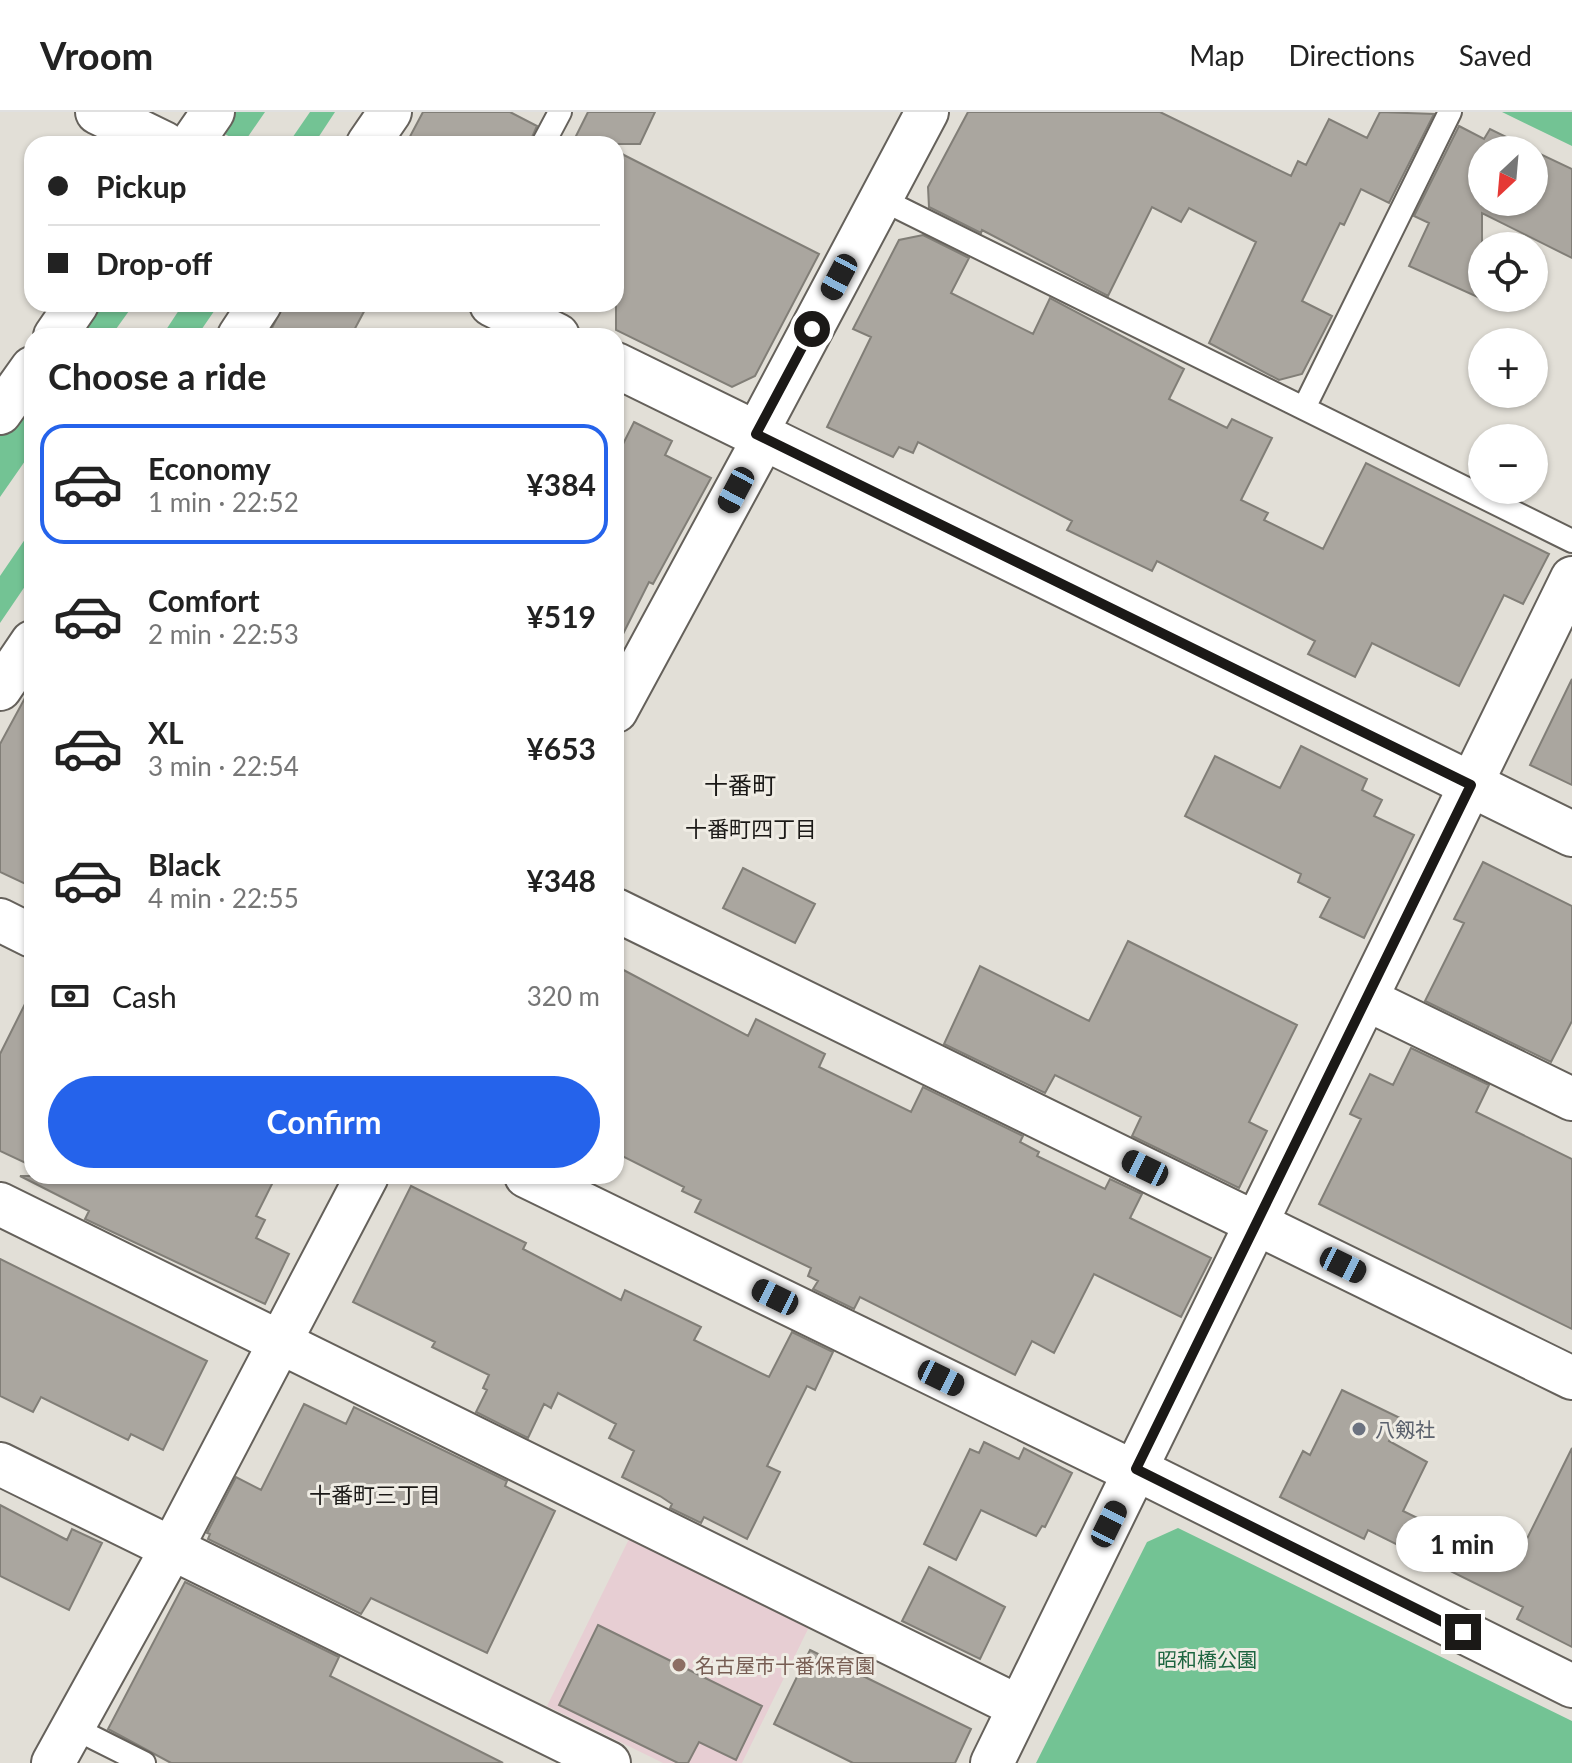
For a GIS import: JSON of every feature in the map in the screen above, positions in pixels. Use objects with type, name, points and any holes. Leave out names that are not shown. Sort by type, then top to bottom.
[{"type":"street","points":[[98,112],[148,136]]},
{"type":"street","points":[[196,136],[213,112]]},
{"type":"street","points":[[374,136],[390,112]]},
{"type":"street","points":[[627,667],[760,436],[927,112]]},
{"type":"street","points":[[508,312],[541,328]]},
{"type":"street","points":[[624,369],[1572,834]]},
{"type":"street","points":[[992,1763],[1572,578]]},
{"type":"street","points":[[0,689],[24,654]]},
{"type":"street","points":[[624,914],[1572,1378]]},
{"type":"street","points":[[0,920],[24,932]]},
{"type":"street","points":[[1366,999],[1572,1099]]},
{"type":"street","points":[[53,1763],[172,1548],[363,1184]]},
{"type":"street","points":[[543,1184],[1135,1470],[1572,1686]]},
{"type":"street","points":[[0,1204],[1019,1707]]},
{"type":"street","points":[[0,1464],[609,1763]]},
{"type":"lane","points":[[547,136],[560,112]]},
{"type":"lane","points":[[1304,408],[1450,112]]},
{"type":"lane","points":[[881,199],[1572,541]]},
{"type":"lane","points":[[72,1727],[144,1763]]},
{"type":"shaded area","name":"名古屋市十番保育園","points":[[631,1535],[811,1623],[742,1763],[663,1763],[547,1706]]},
{"type":"green space","points":[[233,112],[265,112],[248,136],[223,133]]},
{"type":"green space","points":[[310,112],[335,112],[319,136],[294,136]]},
{"type":"green space","points":[[1502,112],[1572,112],[1572,146]]},
{"type":"green space","points":[[88,312],[128,312],[117,328],[76,328]]},
{"type":"green space","points":[[178,312],[214,312],[202,328],[167,328]]},
{"type":"green space","points":[[24,402],[24,462],[0,497],[0,436]]},
{"type":"green space","points":[[24,541],[24,588],[0,623],[0,576]]},
{"type":"green space","name":"昭和橋公園","points":[[1178,1528],[1572,1721],[1572,1763],[1036,1763],[1147,1542]]},
{"type":"building","points":[[423,112],[510,112],[537,126],[533,136],[410,136]]},
{"type":"building","points":[[588,112],[655,112],[640,144],[624,144],[624,136],[576,136]]},
{"type":"building","points":[[968,112],[1160,112],[1291,176],[1298,161],[1306,165],[1329,119],[1367,138],[1380,112],[1434,114],[1389,203],[1361,189],[1344,225],[1340,223],[1302,301],[1332,316],[1302,374],[1279,380],[1209,343],[1256,242],[1189,208],[1181,222],[1152,207],[1108,296],[982,230],[981,233],[929,207],[928,187]]},
{"type":"building","points":[[1459,126],[1478,136],[1468,136],[1468,216],[1482,216],[1482,232],[1468,232],[1468,293],[1409,266],[1429,223],[1414,216]]},
{"type":"building","points":[[1490,129],[1504,136],[1486,136]]},
{"type":"building","points":[[624,155],[819,254],[755,376],[732,387],[624,334],[624,328],[616,328],[616,312],[624,312]]},
{"type":"building","points":[[1548,158],[1572,169],[1572,258],[1548,246],[1548,232],[1520,232],[1488,216],[1548,216]]},
{"type":"building","points":[[923,235],[969,258],[951,293],[1033,334],[1050,298],[1184,369],[1169,399],[1227,428],[1232,419],[1272,438],[1241,500],[1268,513],[1264,520],[1323,549],[1366,463],[1549,554],[1523,604],[1504,595],[1459,686],[1372,643],[1355,677],[1308,654],[1315,641],[1157,561],[1152,571],[1067,530],[1072,521],[918,442],[913,453],[899,447],[893,457],[827,427],[871,337],[853,329],[899,240]]},
{"type":"building","points":[[280,312],[364,312],[355,328],[272,328]]},
{"type":"building","points":[[634,422],[672,441],[665,455],[711,478],[653,584],[649,582],[624,632],[624,442]]},
{"type":"building","points":[[1572,679],[1572,785],[1530,765]]},
{"type":"building","points":[[24,700],[24,883],[0,872],[0,744]]},
{"type":"building","points":[[1301,746],[1367,779],[1362,790],[1382,800],[1374,816],[1414,835],[1364,938],[1320,917],[1330,898],[1298,882],[1301,874],[1185,816],[1215,756],[1280,788]]},
{"type":"building","points":[[1483,862],[1572,906],[1572,1021],[1551,1062],[1425,1001],[1464,923],[1454,919]]},
{"type":"building","points":[[743,868],[815,904],[795,943],[723,908]]},
{"type":"building","points":[[1128,941],[1297,1025],[1249,1122],[1267,1131],[1239,1188],[1132,1136],[1141,1117],[1055,1075],[1045,1093],[944,1044],[980,966],[1089,1021]]},
{"type":"building","points":[[624,970],[748,1036],[756,1019],[825,1054],[819,1067],[911,1112],[923,1087],[1023,1136],[1020,1142],[1039,1152],[1037,1156],[1105,1189],[1110,1179],[1142,1194],[1130,1218],[1211,1258],[1181,1317],[1094,1274],[1054,1353],[1032,1341],[1015,1375],[860,1297],[854,1309],[813,1289],[818,1281],[808,1276],[811,1268],[695,1212],[701,1200],[682,1191],[684,1187],[624,1157]]},
{"type":"building","points":[[24,1006],[24,1162],[0,1151],[0,1054]]},
{"type":"building","points":[[1411,1048],[1489,1085],[1476,1112],[1572,1159],[1572,1329],[1319,1204],[1361,1119],[1350,1114],[1370,1074],[1393,1085]]},
{"type":"building","points":[[36,1184],[272,1184],[256,1216],[265,1220],[256,1238],[289,1254],[265,1304],[85,1219],[89,1211]]},
{"type":"building","points":[[411,1186],[526,1243],[523,1249],[621,1300],[625,1290],[701,1327],[694,1340],[769,1377],[792,1332],[833,1352],[815,1390],[807,1386],[767,1466],[780,1472],[747,1539],[704,1517],[701,1523],[670,1508],[672,1504],[660,1496],[622,1477],[634,1451],[609,1438],[616,1424],[558,1393],[551,1408],[544,1404],[528,1438],[476,1412],[487,1390],[483,1388],[489,1375],[432,1347],[435,1342],[353,1302]]},
{"type":"building","points":[[0,1259],[207,1361],[163,1450],[131,1434],[128,1440],[41,1397],[33,1412],[0,1396]]},
{"type":"building","points":[[1342,1390],[1400,1418],[1389,1441],[1427,1462],[1403,1511],[1514,1565],[1572,1448],[1572,1647],[1517,1619],[1523,1607],[1368,1530],[1364,1539],[1280,1497],[1303,1451],[1310,1455]]},
{"type":"building","points":[[304,1404],[346,1424],[354,1407],[507,1481],[505,1486],[555,1511],[487,1653],[371,1598],[361,1614],[208,1539],[210,1534],[207,1533],[236,1477],[261,1490]]},
{"type":"building","points":[[984,1442],[1019,1459],[1024,1448],[1072,1473],[1045,1527],[1042,1526],[1036,1536],[981,1510],[956,1560],[924,1544],[970,1449],[979,1453]]},
{"type":"building","points":[[0,1505],[67,1540],[72,1529],[102,1543],[69,1610],[0,1576]]},
{"type":"building","points":[[929,1567],[1005,1607],[980,1659],[902,1621]]},
{"type":"building","points":[[185,1582],[339,1657],[330,1676],[503,1763],[171,1763],[108,1729]]},
{"type":"building","points":[[598,1625],[762,1706],[736,1760],[699,1742],[688,1763],[678,1763],[559,1705]]},
{"type":"building","points":[[810,1650],[971,1729],[955,1763],[853,1763],[774,1724]]},
{"type":"place","name":"八剱社","points":[[1359,1429]]},
{"type":"place","name":"名古屋市十番保育園","points":[[679,1665]]},
{"type":"district","name":"十番町","points":[[740,784]]},
{"type":"district","name":"十番町四丁目","points":[[751,828]]},
{"type":"district","name":"十番町三丁目","points":[[375,1494]]},
{"type":"route","points":[[812,329],[756,434],[1471,785],[1136,1469],[1463,1632]]}]
